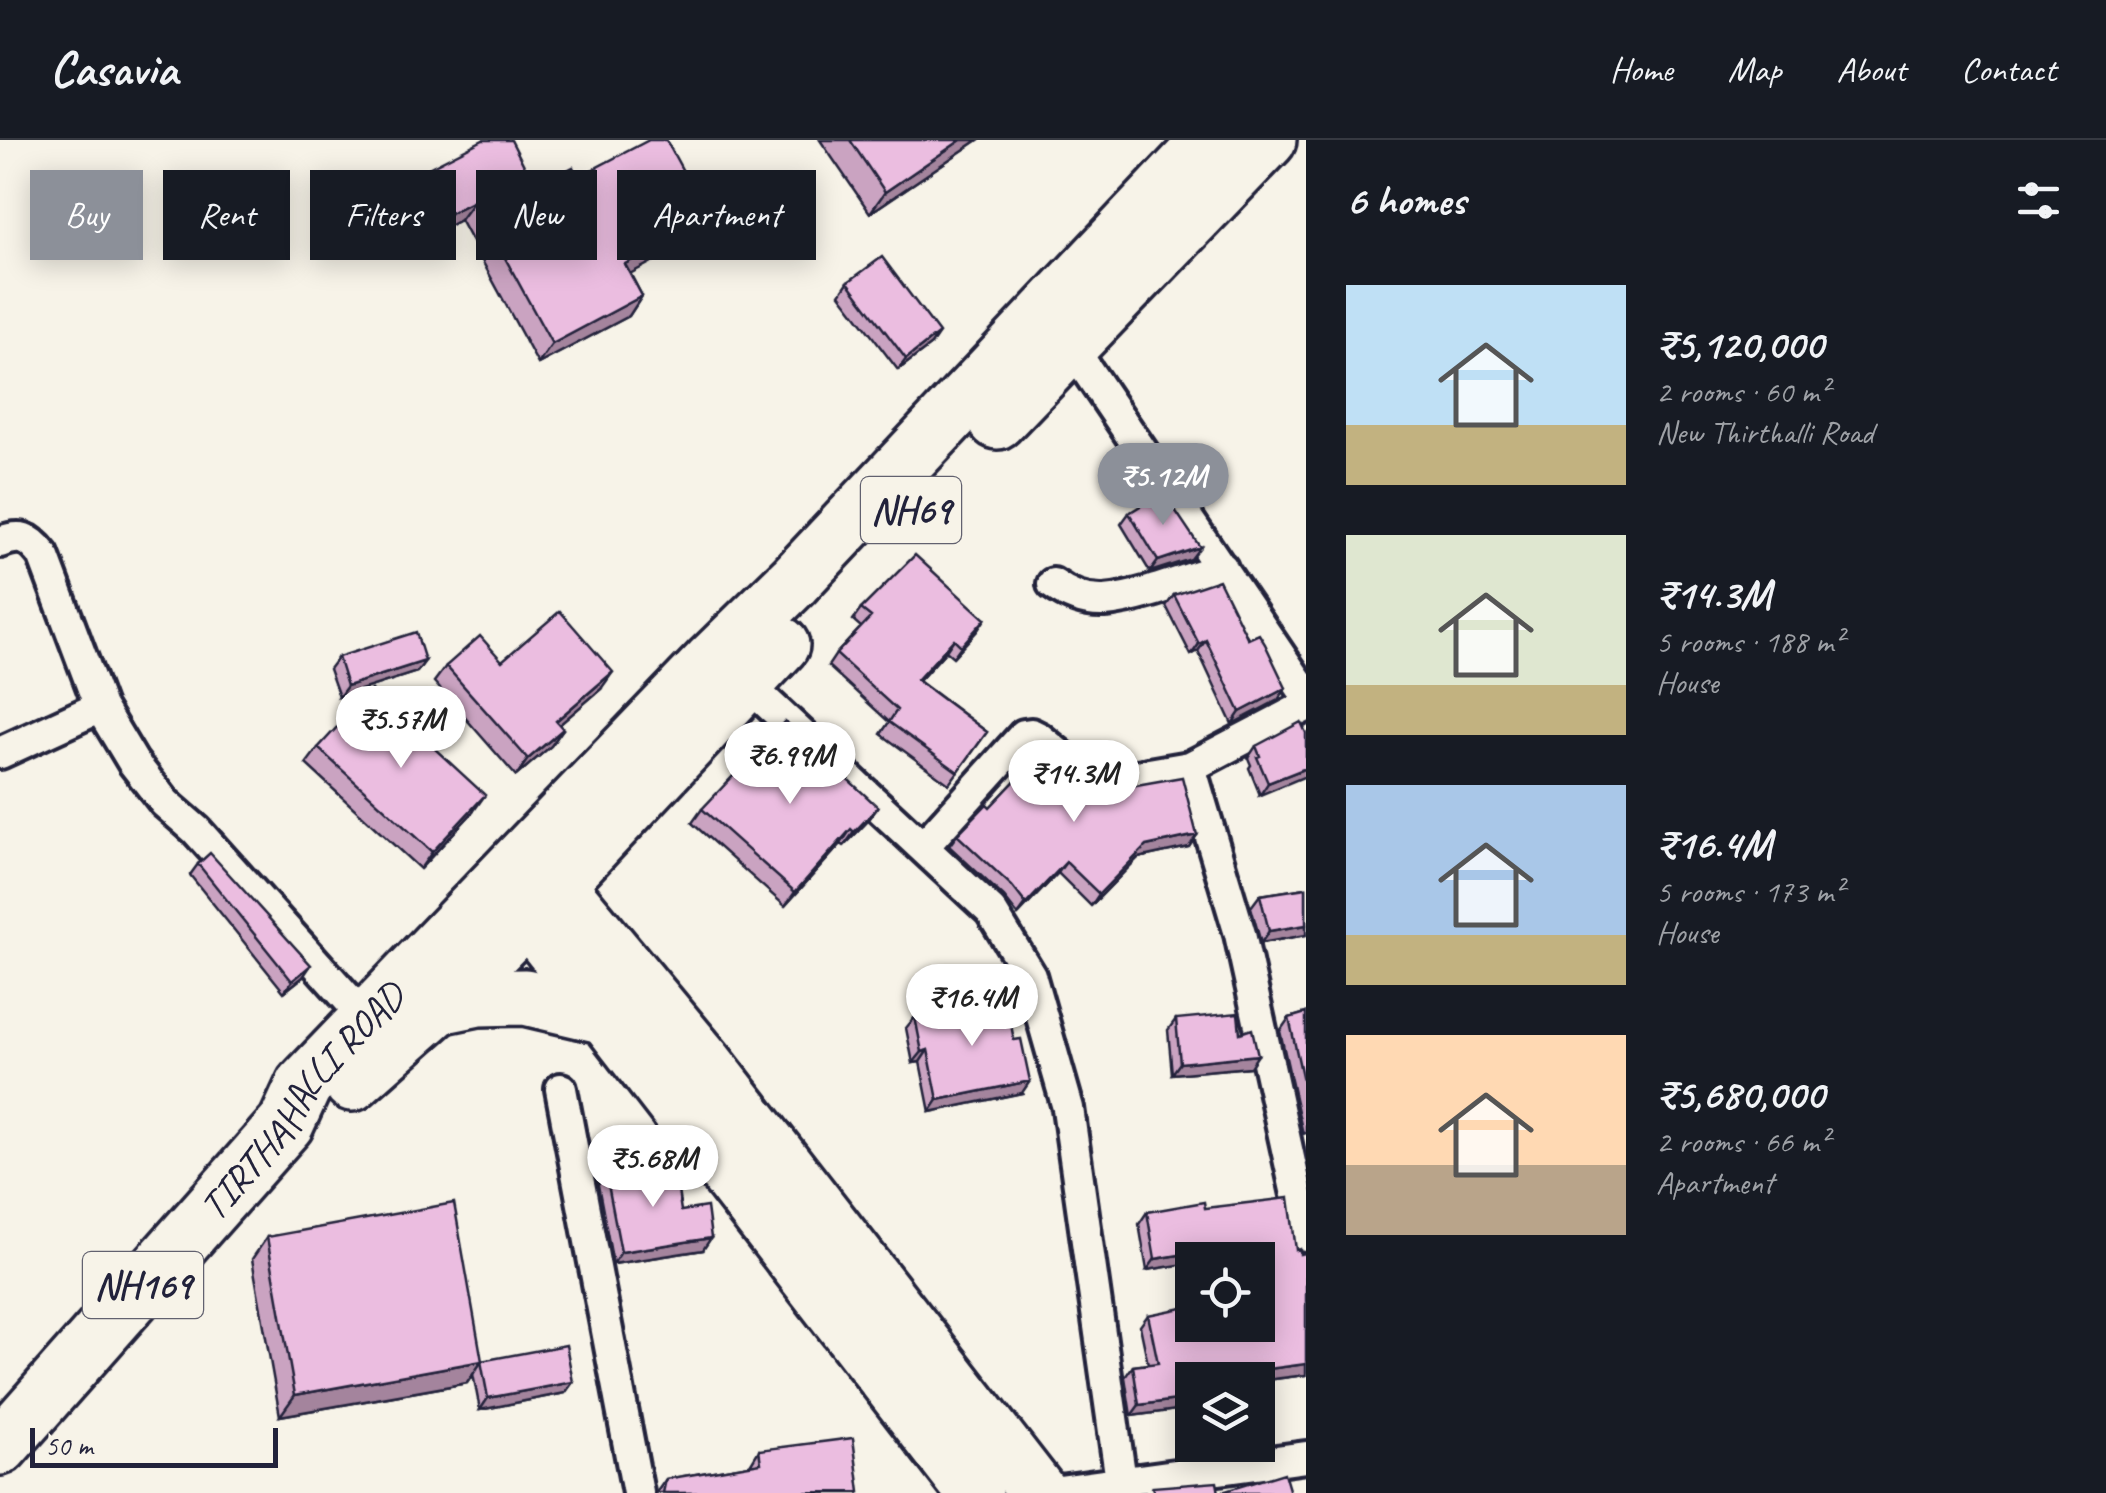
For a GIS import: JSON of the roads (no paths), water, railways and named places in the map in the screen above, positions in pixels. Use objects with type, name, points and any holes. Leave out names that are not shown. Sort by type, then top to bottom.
[{"type":"highway","name":"NH69","points":[[528,884],[739,634],[794,581],[1210,140]]},
{"type":"highway","name":"NH69","points":[[528,884],[619,817],[1268,140]]},
{"type":"highway","points":[[618,959],[610,897],[610,855],[619,817]]},
{"type":"highway","points":[[528,884],[618,959],[706,1064],[1042,1493]]},
{"type":"highway","points":[[528,884],[606,1016],[974,1493]]},
{"type":"highway","name":"NH169","points":[[286,1124],[328,1104],[438,1006],[528,884]]},
{"type":"highway","name":"TIRTHAHALLI ROAD","points":[[0,1447],[286,1124],[304,1084],[367,1020],[528,884]]},
{"type":"highway","points":[[438,1006],[478,998],[525,996],[606,1016]]},
{"type":"street","points":[[1070,345],[1306,694]]},
{"type":"street","points":[[0,542],[16,536],[33,542],[42,556],[100,707],[133,762],[165,803],[196,830],[367,1020]]},
{"type":"street","points":[[1053,584],[1068,596],[1103,601],[1222,568]]},
{"type":"street","points":[[745,682],[992,911],[1030,974],[1068,1108],[1122,1481]]},
{"type":"street","points":[[922,847],[1024,735],[1039,738],[1083,774],[1096,780],[1114,780],[1190,767],[1306,706]]},
{"type":"street","points":[[0,754],[100,707]]},
{"type":"street","points":[[1190,767],[1240,934],[1306,1236]]},
{"type":"street","points":[[561,1089],[638,1493]]},
{"type":"street","points":[[1042,1493],[1306,1457]]}]
